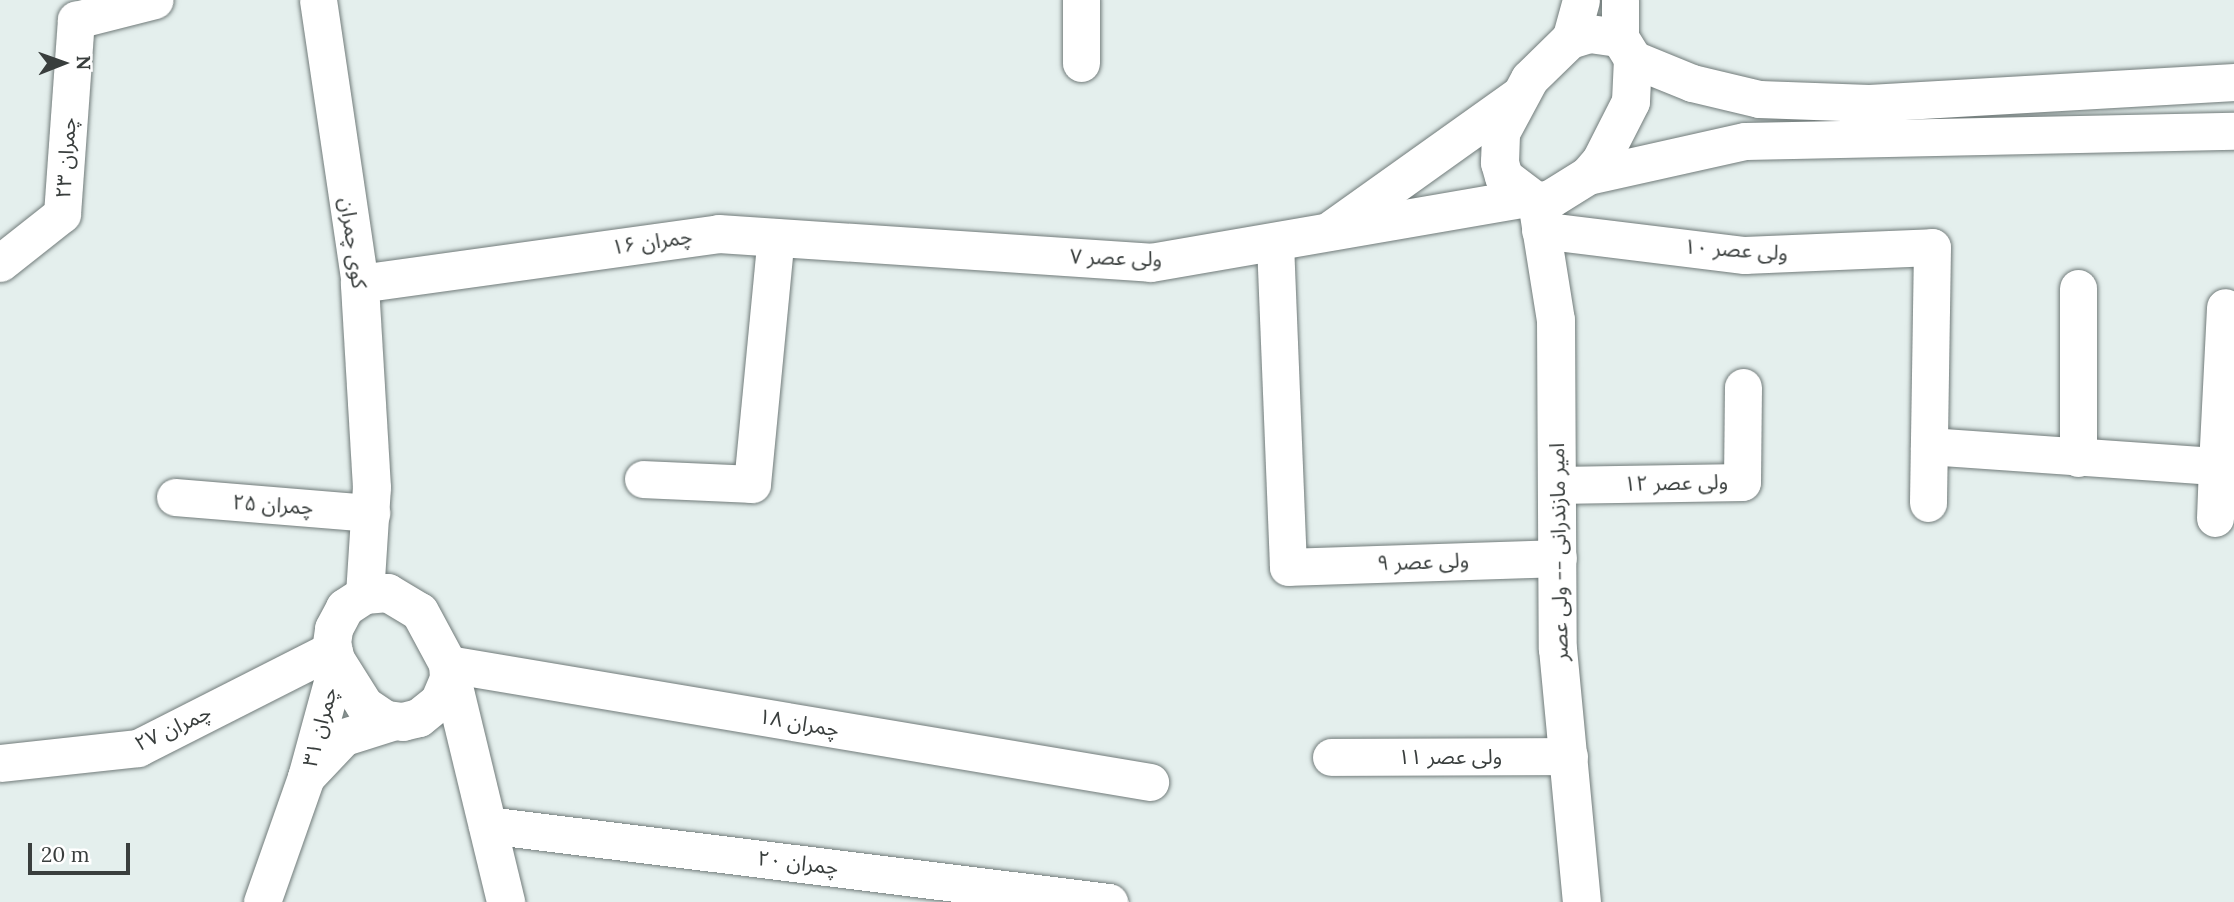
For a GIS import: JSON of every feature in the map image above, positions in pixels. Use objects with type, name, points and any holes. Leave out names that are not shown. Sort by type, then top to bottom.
[{"type":"main road","points":[[1534,210],[1504,177],[1500,163],[1501,133],[1521,94],[1530,79],[1570,40],[1590,34],[1627,48]]},
{"type":"main road","name":"ولی عصر ۷","points":[[947,247],[1152,263],[1326,234],[1534,210],[1587,176],[1601,161],[1631,102],[1627,48]]},
{"type":"main road","name":"ولی عصر ۷","points":[[1326,234],[1521,94]]},
{"type":"main road","name":"امیر مازندرانی -- ولی عصر","points":[[1534,210],[1556,320],[1558,649],[1582,902]]},
{"type":"main road","name":"چمران ۱۶","points":[[360,284],[719,234],[947,247]]},
{"type":"main road","name":"کوی چمران","points":[[360,284],[372,500],[382,596]]},
{"type":"main road","points":[[477,783],[453,742],[438,731],[399,721],[365,706],[333,651],[341,614],[382,596],[421,612],[449,664],[506,902]]},
{"type":"main road","points":[[399,721],[419,718],[439,702],[449,679],[449,664]]},
{"type":"street","name":"چمران ۲۳","points":[[0,263],[62,214],[76,20],[155,0]]},
{"type":"street","name":"کوی چمران","points":[[318,0],[360,284]]},
{"type":"street","points":[[1081,0],[1081,63]]},
{"type":"street","points":[[1570,40],[1581,0]]},
{"type":"street","points":[[1620,0],[1627,48],[1692,83],[1759,99],[1869,103],[2234,82]]},
{"type":"street","points":[[1587,176],[1745,141],[2234,131]]},
{"type":"street","name":"ولی عصر ۱۰","points":[[1534,210],[1744,255],[1933,247],[1929,446]]},
{"type":"street","points":[[643,479],[752,484],[776,237]]},
{"type":"street","name":"ولی عصر ۹","points":[[1275,243],[1288,567],[1558,558]]},
{"type":"street","points":[[2078,288],[2078,458]]},
{"type":"street","points":[[2215,518],[2225,307]]},
{"type":"street","name":"ولی عصر ۱۲","points":[[1557,485],[1742,494],[1743,387]]},
{"type":"street","points":[[1928,503],[1929,446],[2217,466]]},
{"type":"street","name":"چمران ۲۵","points":[[175,498],[372,500]]},
{"type":"street","name":"چمران ۲۷","points":[[0,763],[138,748],[333,651]]},
{"type":"street","name":"چمران ۳۱","points":[[306,777],[332,682],[333,651]]},
{"type":"street","name":"چمران ۱۸","points":[[449,664],[1150,782]]},
{"type":"street","name":"چمران ۳۱","points":[[306,777],[344,737],[399,721]]},
{"type":"street","name":"ولی عصر ۱۱","points":[[1331,757],[1569,756]]},
{"type":"street","points":[[262,902],[306,777]]},
{"type":"street","name":"چمران ۲۰","points":[[488,825],[1108,902]]}]
